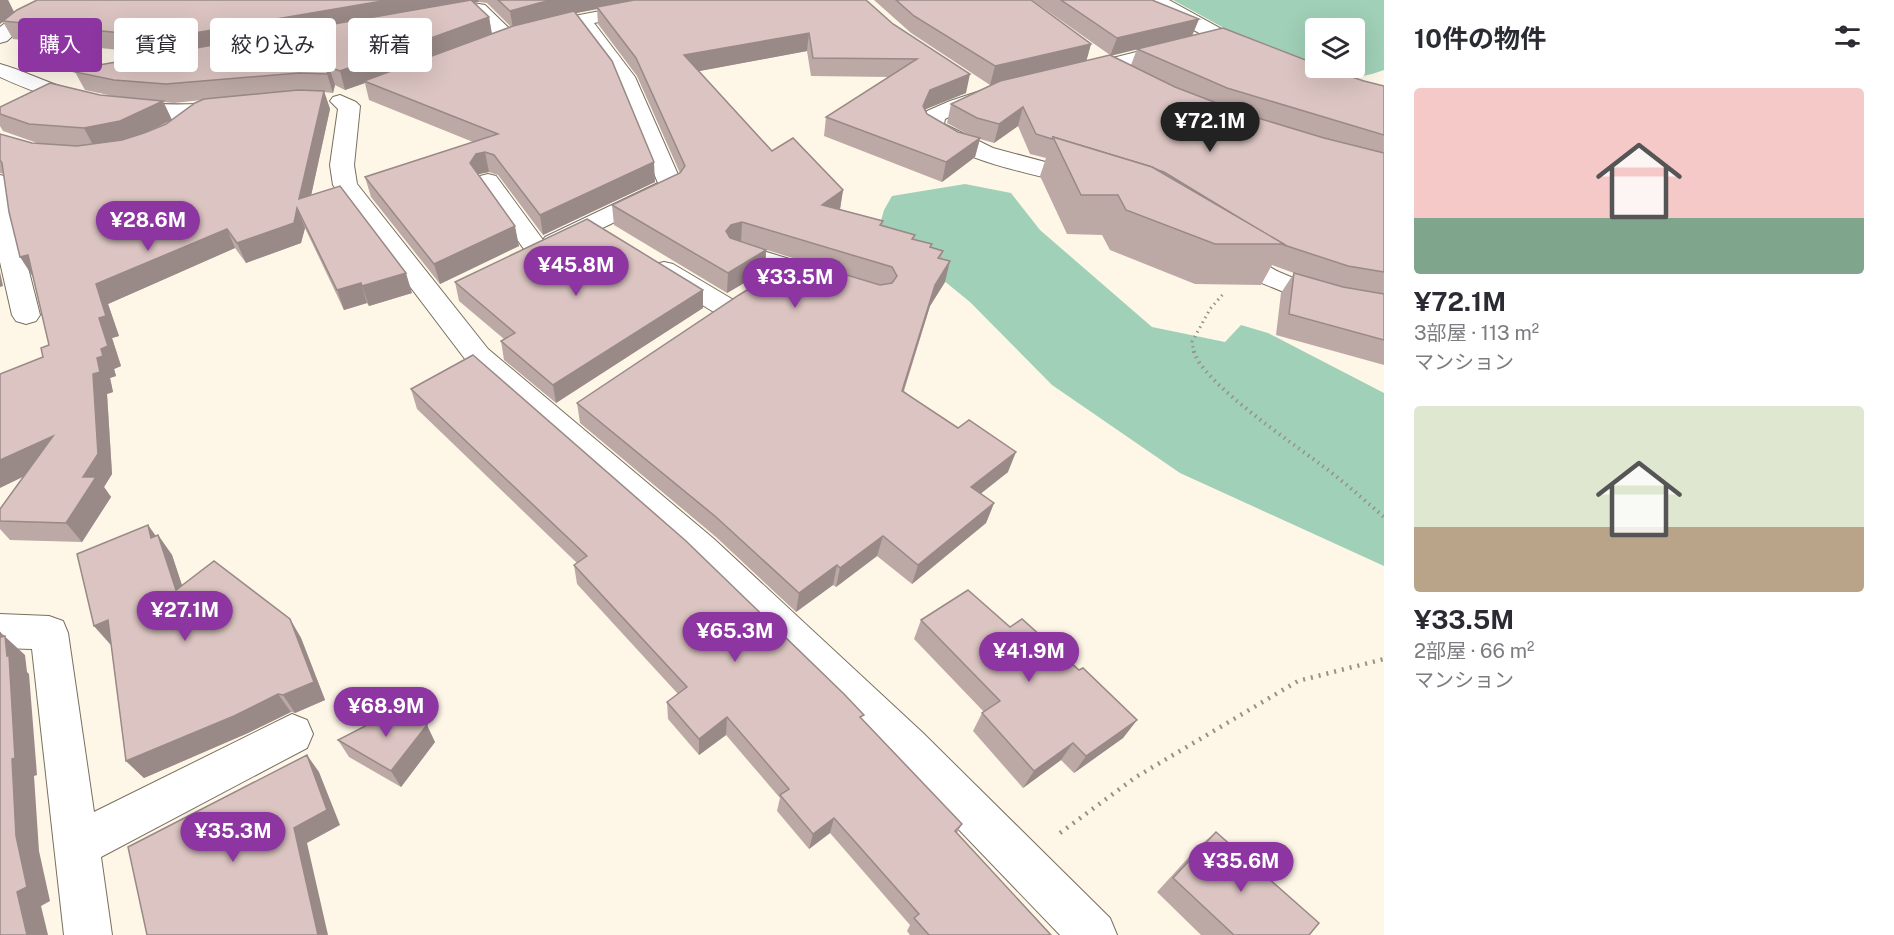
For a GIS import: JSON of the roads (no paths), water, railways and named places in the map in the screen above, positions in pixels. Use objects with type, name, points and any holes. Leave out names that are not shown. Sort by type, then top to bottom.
[{"type":"street","points":[[0,37],[19,21],[65,0]]},
{"type":"street","points":[[487,46],[508,38],[582,20],[684,0]]},
{"type":"street","points":[[1157,0],[1221,37],[1270,60]]},
{"type":"street","points":[[433,16],[479,9],[508,38]]},
{"type":"street","points":[[488,181],[526,255],[671,186],[625,77],[582,20]]},
{"type":"street","points":[[1059,77],[1221,37]]},
{"type":"street","points":[[1084,50],[1140,82]]},
{"type":"street","points":[[0,70],[44,88],[126,108],[161,112],[201,111],[247,105]]},
{"type":"street","points":[[44,88],[88,80]]},
{"type":"street","points":[[988,89],[935,116],[932,126],[942,134],[979,149],[1031,166],[1105,185]]},
{"type":"street","points":[[340,98],[350,106],[342,165],[345,185],[444,295],[478,356],[564,417],[908,747],[1022,860],[1093,935]]},
{"type":"street","points":[[173,133],[201,111]]},
{"type":"street","points":[[2,170],[6,232],[26,315]]},
{"type":"street","points":[[590,225],[629,249],[745,297]]},
{"type":"street","points":[[1210,240],[1262,273],[1330,297],[1384,306]]},
{"type":"street","points":[[740,252],[856,288]]},
{"type":"street","points":[[698,327],[791,269]]},
{"type":"street","points":[[0,631],[49,633],[88,935]]},
{"type":"street","points":[[77,845],[292,734]]}]
